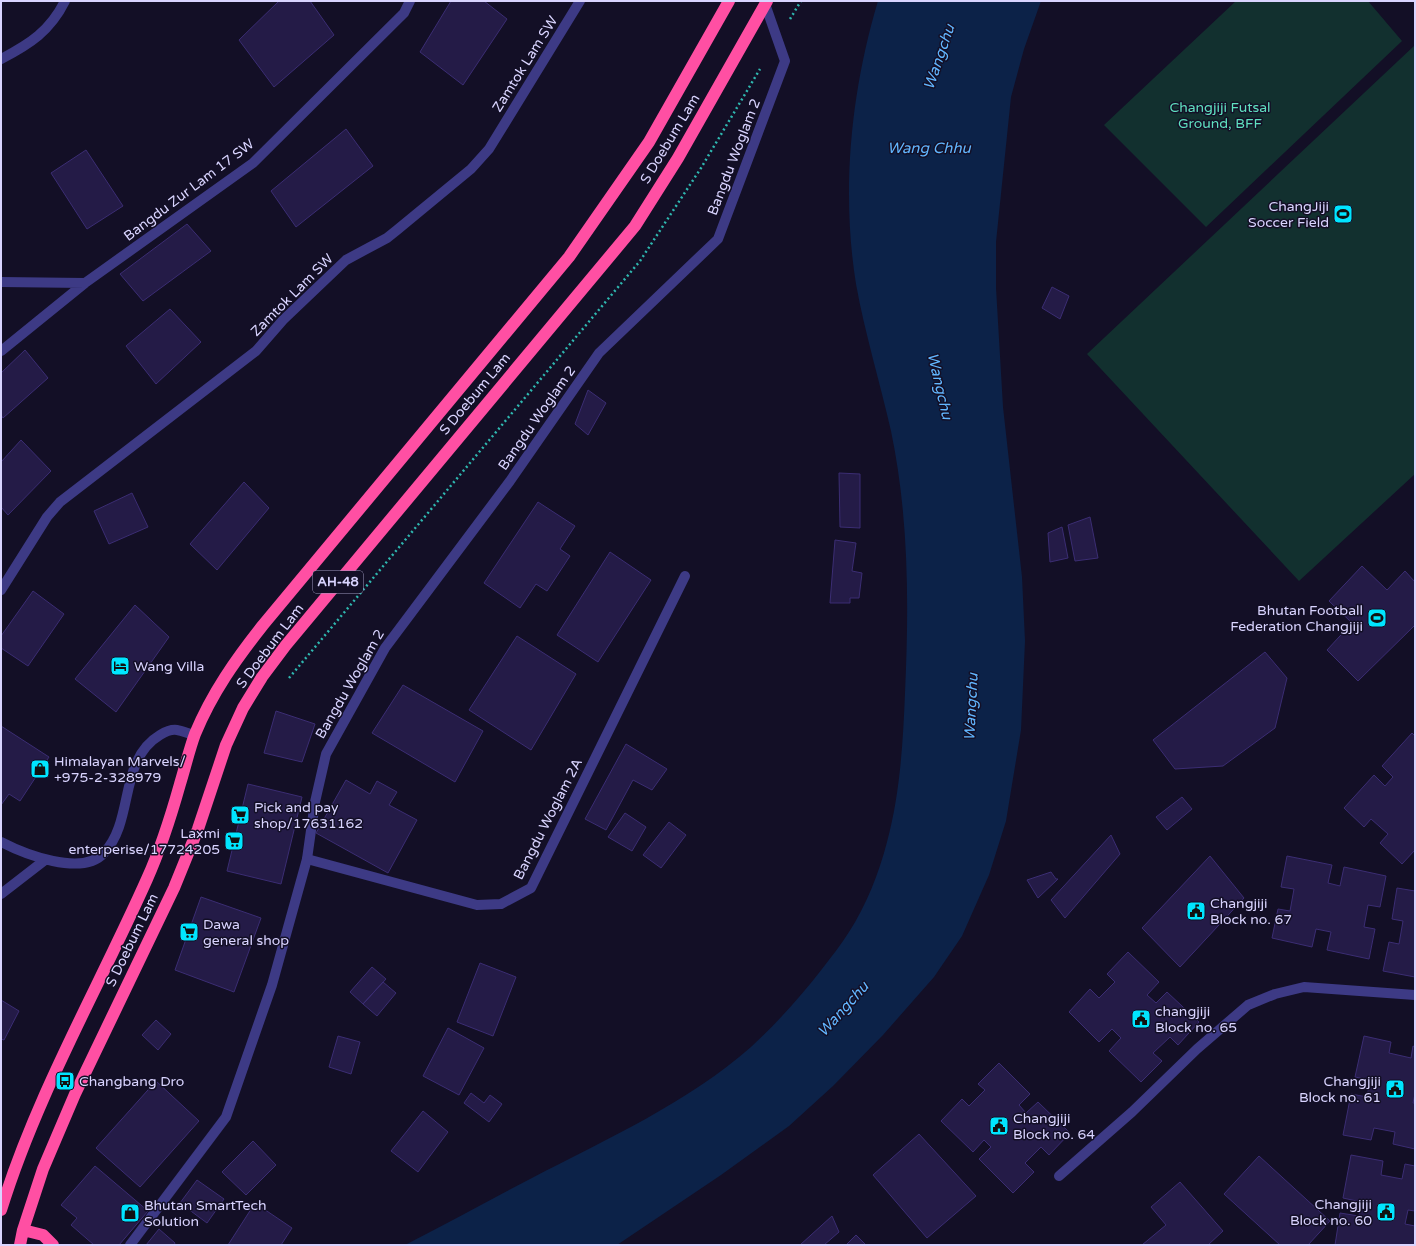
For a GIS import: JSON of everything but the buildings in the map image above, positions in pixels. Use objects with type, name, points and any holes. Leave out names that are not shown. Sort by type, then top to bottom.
[{"type":"highway","name":"S Doebum Lam","points":[[1,1210],[16,1163],[46,1093],[147,878],[169,822],[195,735],[216,690],[239,655],[573,251],[649,142],[729,1]]},
{"type":"highway","name":"S Doebum Lam","points":[[20,1245],[23,1230],[42,1172],[75,1094],[174,888],[198,829],[226,745],[243,708],[286,645],[635,226],[678,158],[766,2]]},
{"type":"highway","points":[[23,1230],[43,1235],[53,1245]]},
{"type":"street","points":[[1,59],[28,45],[44,31],[60,12],[65,1]]},
{"type":"street","name":"Bangdu Zur Lam 17 SW","points":[[1,351],[85,284],[253,163],[404,13],[410,1]]},
{"type":"street","name":"Zamtok Lam SW","points":[[1,590],[47,517],[60,502],[256,351],[283,320],[346,260],[387,238],[471,169],[489,149],[580,1]]},
{"type":"street","name":"Bangdu Woglam 2","points":[[130,1245],[226,1117],[272,985],[307,859],[315,802],[326,754],[385,648],[510,480],[599,353],[718,239],[785,61],[766,2]]},
{"type":"street","points":[[1,282],[85,284]]},
{"type":"street","name":"Bangdu Woglam 2A","points":[[307,859],[476,905],[501,904],[531,888],[685,576]]},
{"type":"street","points":[[1,842],[17,850],[45,860],[68,864],[87,862],[103,854],[115,835],[136,763],[146,746],[167,732],[176,730],[195,735]]},
{"type":"street","points":[[1,894],[45,860]]},
{"type":"street","points":[[1059,1176],[1132,1112],[1198,1049],[1248,1005],[1276,994],[1304,988],[1415,995]]},
{"type":"green space","name":"Changjiji Futsal Ground, BFF","points":[[1236,1],[1368,1],[1402,41],[1206,227],[1104,125]]},
{"type":"green space","name":"ChangJiji Soccer Field","points":[[1415,45],[1415,474],[1299,581],[1087,354]]},
{"type":"water","name":"Wang Chhu","points":[[878,1],[1041,1],[1024,49],[1011,97],[996,242],[996,288],[1003,407],[1022,577],[1025,641],[1021,730],[1006,821],[989,875],[962,936],[934,977],[883,1035],[833,1086],[789,1126],[721,1175],[617,1245],[405,1245],[646,1119],[674,1103],[727,1067],[751,1047],[770,1028],[822,969],[843,942],[855,922],[876,877],[884,854],[898,787],[903,731],[907,627],[904,528],[897,463],[891,431],[856,284],[849,213],[851,141],[855,106],[861,70]]},
{"type":"place","name":"ChangJiji Soccer Field","points":[[1343,214]]},
{"type":"place","name":"Bhutan Football Federation Changjiji","points":[[1377,618]]},
{"type":"place","name":"Wang Villa","points":[[120,666]]},
{"type":"place","name":"Himalayan Marvels/ +975-2-328979","points":[[40,769]]},
{"type":"place","name":"Pick and pay shop/17631162","points":[[240,815]]},
{"type":"place","name":"Laxmi enterperise/17724205","points":[[234,841]]},
{"type":"place","name":"Changjiji Block no. 67","points":[[1196,911]]},
{"type":"place","name":"Dawa general shop","points":[[189,932]]},
{"type":"place","name":"changjiji Block no. 65","points":[[1141,1019]]},
{"type":"place","name":"Changbang Dro","points":[[65,1081]]},
{"type":"place","name":"Changjiji Block no. 61","points":[[1395,1089]]},
{"type":"place","name":"Changjiji Block no. 64","points":[[999,1126]]},
{"type":"place","name":"Changjiji Block no. 60","points":[[1386,1212]]},
{"type":"place","name":"Bhutan SmartTech Solution","points":[[130,1213]]},
{"type":"water label","name":"Wangchu","points":[[939,57]]},
{"type":"water label","name":"Wangchu","points":[[940,386]]},
{"type":"water label","name":"Wangchu","points":[[971,707]]},
{"type":"water label","name":"Wangchu","points":[[843,1009]]}]
